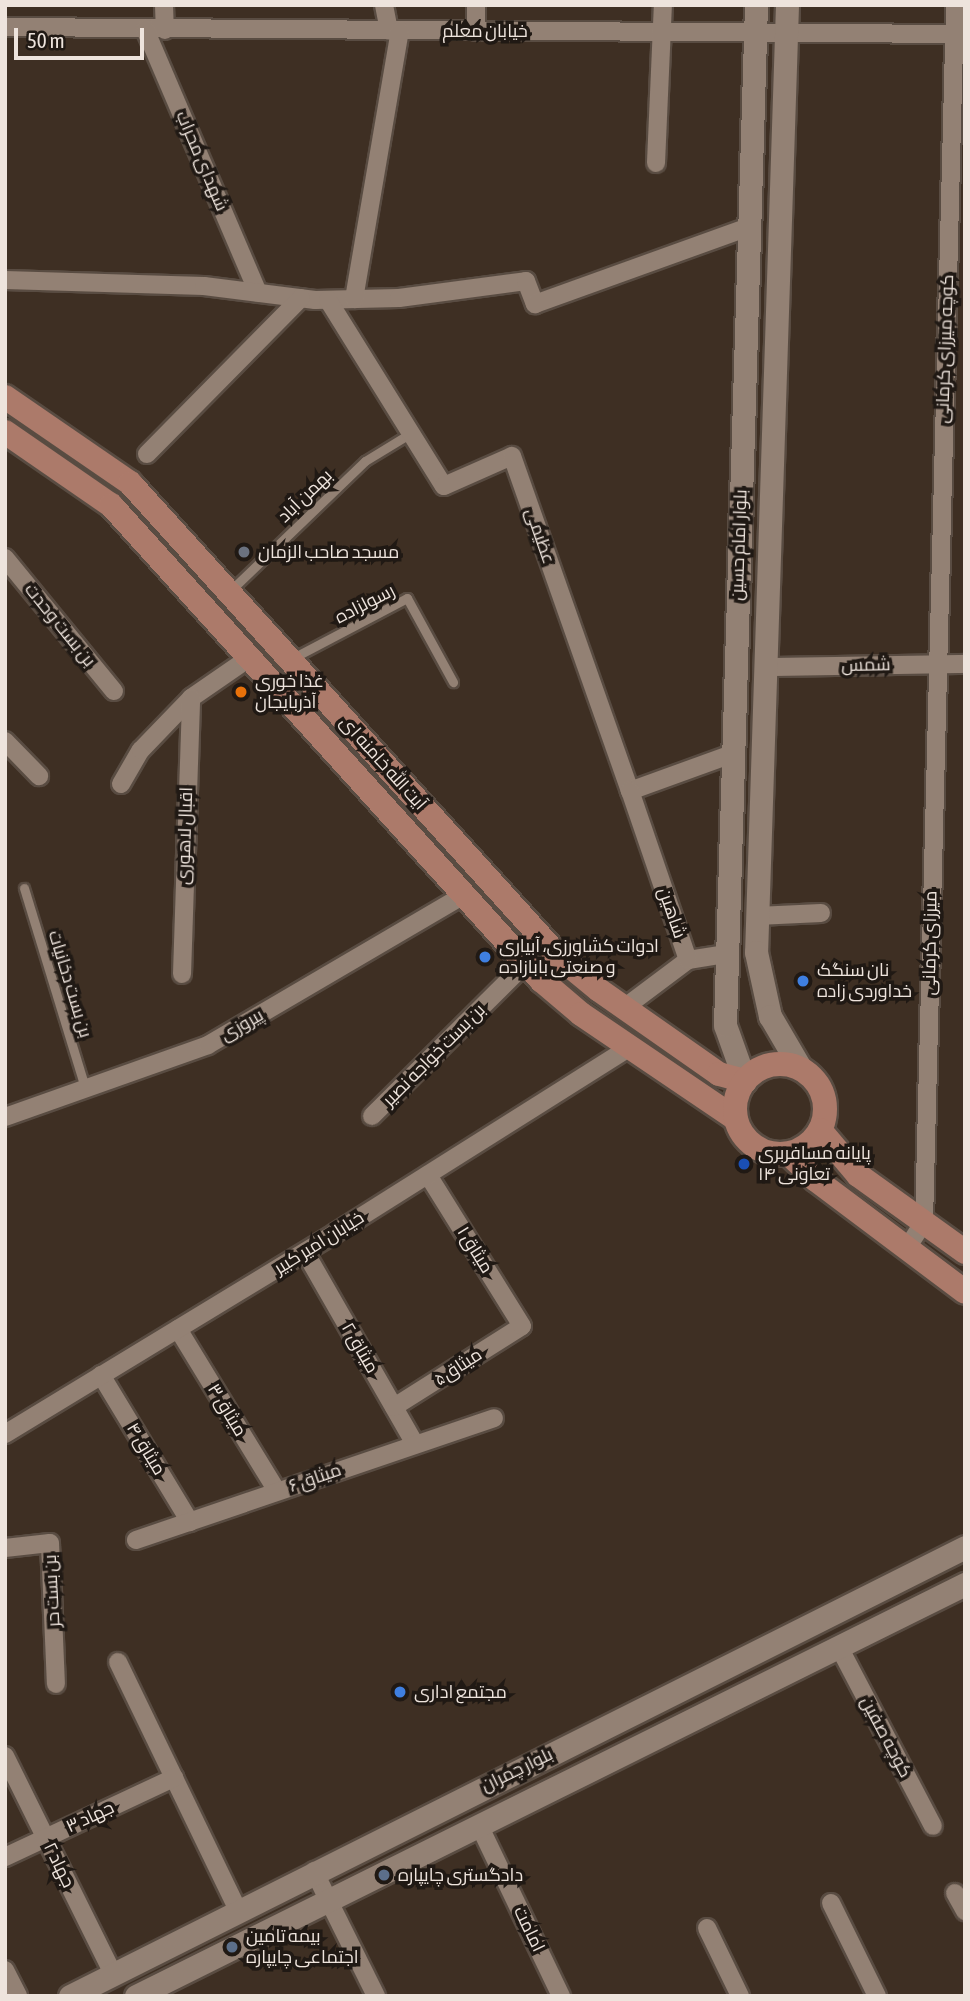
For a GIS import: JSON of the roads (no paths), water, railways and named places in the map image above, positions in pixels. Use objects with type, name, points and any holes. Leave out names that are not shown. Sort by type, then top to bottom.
[{"type":"main road","name":"آیت الله خامنه ای","points":[[5,397],[130,483],[560,958],[624,1008],[719,1074],[745,1081]]},
{"type":"main road","name":"آیت الله خامنه ای","points":[[5,432],[111,505],[525,964],[581,1014],[736,1119]]},
{"type":"main road","points":[[771,1065],[801,1069],[820,1089],[825,1110],[820,1130],[802,1149],[789,1154],[761,1151],[750,1143],[736,1119],[735,1105],[745,1081],[757,1071],[771,1065]]},
{"type":"main road","points":[[820,1130],[858,1175],[965,1252]]},
{"type":"main road","points":[[789,1154],[816,1180],[965,1292]]},
{"type":"street","points":[[164,5],[165,30]]},
{"type":"street","points":[[354,299],[394,31],[384,5]]},
{"type":"street","points":[[476,5],[476,31]]},
{"type":"street","points":[[656,163],[663,5]]},
{"type":"street","name":"بلوار امام حسین","points":[[745,1081],[725,1025],[756,5]]},
{"type":"street","name":"بلوار امام حسین","points":[[787,5],[756,952],[770,1016],[801,1069]]},
{"type":"street","name":"کوچه میرزای کرمانی","points":[[936,664],[959,34],[955,5]]},
{"type":"street","name":"خیابان معلم","points":[[5,27],[959,34]]},
{"type":"street","name":"شهدای محراب","points":[[145,29],[258,293]]},
{"type":"street","points":[[5,280],[204,286],[328,300],[400,298],[526,281],[534,304],[749,227]]},
{"type":"street","points":[[147,454],[301,298]]},
{"type":"street","name":"عظیمی","points":[[328,300],[444,486],[512,456],[629,790]]},
{"type":"street","name":"بن بست وحدت","points":[[5,558],[114,691]]},
{"type":"street","points":[[121,784],[141,750],[191,698],[249,658]]},
{"type":"street","name":"میرزای کرمانی","points":[[923,1222],[936,664]]},
{"type":"street","name":"شمس","points":[[767,667],[965,664]]},
{"type":"street","name":"اقبال لاهوری","points":[[182,974],[191,698]]},
{"type":"street","points":[[5,741],[39,776]]},
{"type":"street","points":[[629,790],[732,754]]},
{"type":"street","name":"شاهین","points":[[624,1008],[688,960],[629,790]]},
{"type":"street","name":"پیروزی","points":[[5,1117],[208,1045],[462,895]]},
{"type":"street","points":[[757,916],[821,913]]},
{"type":"street","points":[[688,960],[727,954]]},
{"type":"street","name":"بن بست خواجه نصیر","points":[[372,1116],[525,964]]},
{"type":"street","name":"خیابان امیر کبیر","points":[[5,1434],[305,1252],[630,1047]]},
{"type":"street","name":"میثاق ۱","points":[[428,1175],[522,1326]]},
{"type":"street","points":[[907,1248],[923,1222]]},
{"type":"street","name":"میثاق ۲","points":[[305,1252],[415,1444]]},
{"type":"street","name":"میثاق۵","points":[[394,1408],[522,1326]]},
{"type":"street","name":"میثاق ۳","points":[[178,1329],[277,1492]]},
{"type":"street","name":"میثاق ۴","points":[[102,1375],[190,1522]]},
{"type":"street","name":"میثاق ۶","points":[[136,1540],[494,1418]]},
{"type":"street","name":"بن بست حر","points":[[5,1548],[50,1543],[57,1684]]},
{"type":"street","name":"بلوار چمران","points":[[70,1996],[314,1871],[965,1547]]},
{"type":"street","name":"بلوار چمران","points":[[136,1996],[965,1584]]},
{"type":"street","name":"کوچه صفین","points":[[839,1647],[933,1826]]},
{"type":"street","points":[[118,1662],[238,1910]]},
{"type":"street","name":"جهاد ۲","points":[[5,1756],[113,1974]]},
{"type":"street","name":"جهاد ۳","points":[[5,1857],[174,1778]]},
{"type":"street","name":"امامت","points":[[479,1825],[561,1996]]},
{"type":"street","points":[[314,1871],[376,1996]]},
{"type":"street","points":[[955,1893],[965,1911]]},
{"type":"street","points":[[831,1903],[877,1996]]},
{"type":"street","points":[[707,1928],[740,1996]]},
{"type":"street","points":[[5,1970],[18,1996]]},
{"type":"lane","name":"بهمن آباد","points":[[229,592],[365,461],[411,433]]},
{"type":"lane","name":"رسولزاده","points":[[290,660],[407,598],[453,682]]},
{"type":"lane","name":"بن بست دخانیات","points":[[24,888],[85,1088]]},
{"type":"place","name":"مسجد صاحب الزمان","points":[[244,552]]},
{"type":"place","name":"غذا خوری آذربایجان","points":[[241,692]]},
{"type":"place","name":"ادوات کشاورزی، آبیاری و صنعتی بابازاده","points":[[485,957]]},
{"type":"place","name":"نان سنگک خداوردی زاده","points":[[803,981]]},
{"type":"place","name":"پایانه مسافربری تعاونی ۱۴","points":[[744,1164]]},
{"type":"place","name":"مجتمع اداری","points":[[400,1692]]},
{"type":"place","name":"دادگستری چایپاره","points":[[384,1875]]},
{"type":"place","name":"بیمه تامین اجتماعی چایپاره","points":[[232,1947]]}]
